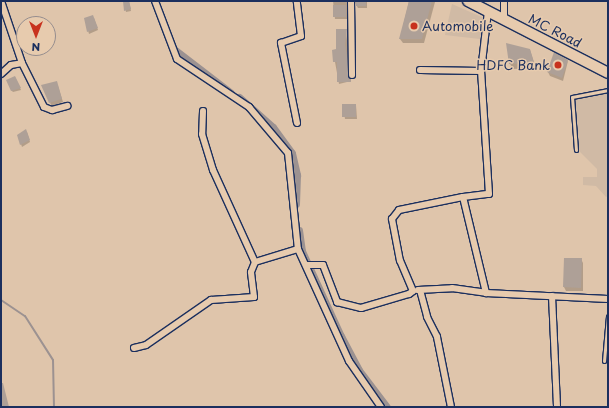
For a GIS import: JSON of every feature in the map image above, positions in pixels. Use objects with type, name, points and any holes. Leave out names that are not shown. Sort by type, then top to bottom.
[{"type":"main road","name":"MC Road","points":[[468,1],[608,73]]},
{"type":"street","points":[[1,1],[22,63],[44,108],[52,110],[67,106]]},
{"type":"street","points":[[155,1],[177,59],[253,110],[288,153],[298,249],[349,361],[381,407]]},
{"type":"street","points":[[297,1],[301,36],[281,43],[297,123]]},
{"type":"street","points":[[351,1],[352,75]]},
{"type":"street","points":[[504,1],[504,20]]},
{"type":"street","points":[[413,291],[400,261],[392,219],[399,210],[463,197],[489,194],[482,71],[488,11]]},
{"type":"street","points":[[1,74],[11,65],[22,63]]},
{"type":"street","points":[[420,70],[482,71]]},
{"type":"street","points":[[134,348],[146,345],[211,300],[254,297],[251,272],[255,262],[213,170],[202,134],[203,111]]},
{"type":"street","points":[[463,197],[486,293]]},
{"type":"street","points":[[255,262],[298,249]]},
{"type":"street","points":[[306,265],[323,265],[337,302],[361,308],[413,291],[452,288],[486,293],[608,299]]},
{"type":"street","points":[[420,290],[427,317],[437,337],[451,407]]},
{"type":"street","points":[[552,296],[557,407]]},
{"type":"lane","points":[[576,150],[572,97],[608,90]]},
{"type":"lane","points":[[604,361],[608,316]]},
{"type":"shaded area","points":[[452,4],[484,18],[480,39],[445,35]]},
{"type":"shaded area","points":[[608,92],[608,196],[606,197],[596,186],[583,185],[583,177],[597,177],[597,169],[578,150],[573,97]]},
{"type":"building","points":[[123,1],[129,1],[131,9],[124,11]]},
{"type":"building","points":[[356,1],[366,1],[366,6],[356,6]]},
{"type":"building","name":"Automobile","points":[[409,1],[432,1],[422,39],[399,39]]},
{"type":"building","points":[[333,5],[346,5],[346,17],[333,17]]},
{"type":"building","points":[[93,15],[98,28],[87,32],[84,18]]},
{"type":"building","points":[[336,29],[347,29],[345,44],[351,82],[337,82],[337,62],[333,62],[332,50],[336,49]]},
{"type":"building","points":[[506,43],[530,49],[534,63],[509,64]]},
{"type":"building","name":"HDFC Bank","points":[[554,52],[568,60],[562,78],[547,72]]},
{"type":"building","points":[[15,76],[21,88],[11,91],[6,80]]},
{"type":"building","points":[[57,81],[62,99],[49,103],[41,85]]},
{"type":"building","points":[[342,104],[356,104],[356,117],[342,117]]},
{"type":"building","points":[[26,129],[30,140],[20,145],[17,135]]},
{"type":"building","points":[[564,258],[582,258],[581,288],[563,287]]},
{"type":"building","points":[[1,383],[3,383],[9,407],[1,407]]},
{"type":"waterway","points":[[174,49],[230,92]]},
{"type":"waterway","points":[[239,97],[273,127],[292,153],[297,175],[296,204]]},
{"type":"waterway","points":[[299,230],[302,251],[341,336],[359,370],[387,407]]},
{"type":"waterway","points":[[1,300],[25,316],[53,360],[54,407]]},
{"type":"place","name":"Automobile","points":[[414,26]]},
{"type":"place","name":"HDFC Bank","points":[[558,65]]}]
